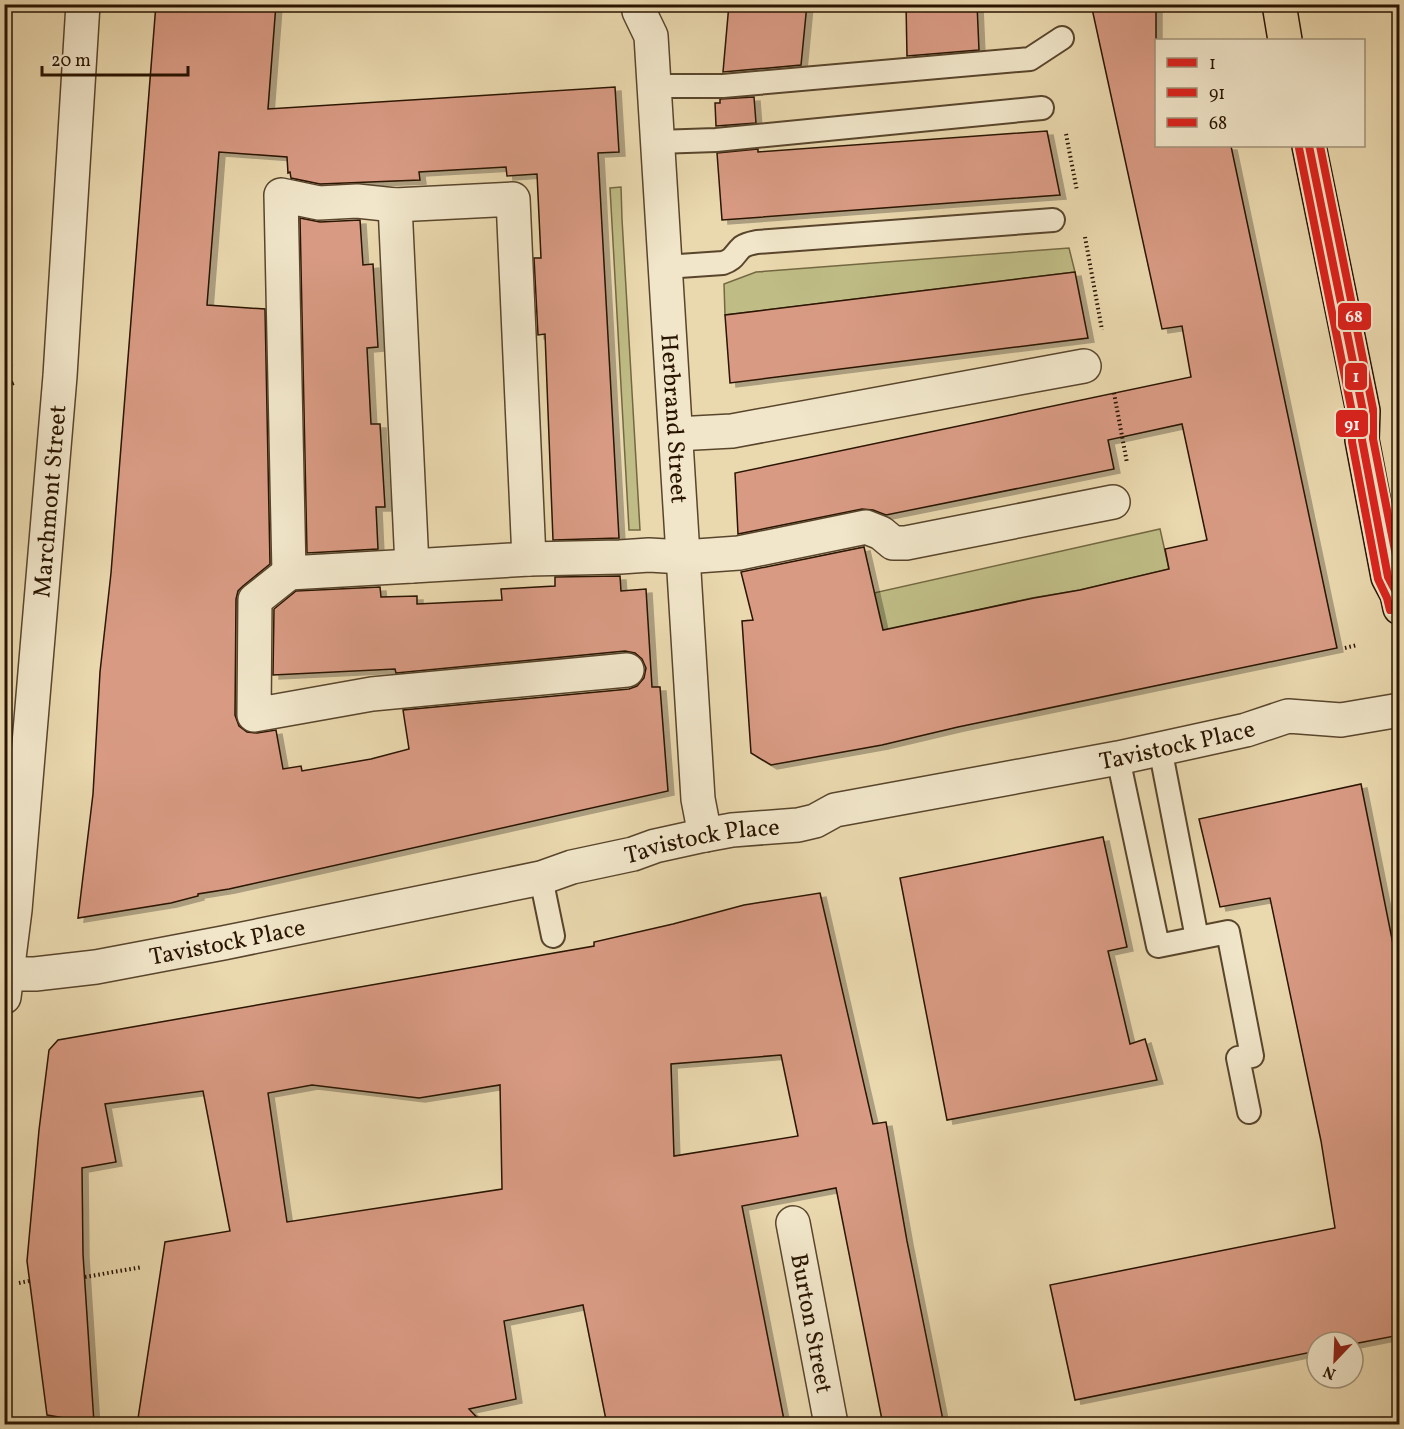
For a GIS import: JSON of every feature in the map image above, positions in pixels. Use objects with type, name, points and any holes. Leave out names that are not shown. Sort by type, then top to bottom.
[{"type":"main road","points":[[1279,4],[1285,39]]},
{"type":"main road","points":[[1309,147],[1363,411],[1362,440],[1388,577],[1397,594],[1400,608]]},
{"type":"street","name":"Marchmont Street","points":[[6,982],[16,899],[60,376],[83,4]]},
{"type":"street","name":"Herbrand Street","points":[[638,4],[651,36],[698,799],[705,835]]},
{"type":"street","points":[[290,573],[281,195],[319,202],[357,201],[395,205],[513,200],[529,559]]},
{"type":"street","points":[[395,205],[412,566]]},
{"type":"street","points":[[676,434],[732,431],[1084,366]]},
{"type":"street","points":[[627,670],[372,694],[254,715],[255,600],[290,573],[529,559],[739,553],[866,527],[893,543],[906,543],[1113,502]]},
{"type":"street","name":"Tavistock Place","points":[[6,982],[35,974],[96,967],[223,944],[541,878],[573,867],[705,835],[732,830],[798,825],[815,821],[835,810],[1118,758],[1246,730],[1288,716],[1341,720],[1400,710]]},
{"type":"street","name":"Burton Street","points":[[793,1222],[831,1425]]},
{"type":"lane","points":[[654,86],[723,86],[1030,58],[1062,38]]},
{"type":"lane","points":[[657,142],[716,140],[1042,108]]},
{"type":"lane","points":[[665,267],[723,263],[731,260],[742,247],[757,242],[1053,220]]},
{"type":"lane","points":[[1160,748],[1197,938]]},
{"type":"lane","points":[[1118,758],[1158,946],[1228,932],[1252,1056],[1238,1058],[1249,1112]]},
{"type":"lane","points":[[541,878],[553,936]]},
{"type":"path","points":[[1042,108],[1061,108],[1078,197]]},
{"type":"path","points":[[1084,230],[1104,340]]},
{"type":"path","points":[[4,365],[13,366]]},
{"type":"path","points":[[4,387],[16,382]]},
{"type":"path","points":[[1113,385],[1133,499],[1113,502]]},
{"type":"path","points":[[1345,648],[1357,645]]},
{"type":"path","points":[[85,1277],[142,1267]]},
{"type":"path","points":[[19,1283],[29,1281]]},
{"type":"shaded area","points":[[621,187],[640,530],[629,530],[610,188]]},
{"type":"shaded area","points":[[1069,248],[1075,272],[725,315],[724,284],[756,272]]},
{"type":"shaded area","points":[[1160,529],[1169,569],[837,641],[829,603]]},
{"type":"building","points":[[156,4],[276,4],[268,109],[615,87],[619,152],[598,153],[619,538],[553,540],[545,334],[538,335],[534,258],[541,258],[537,174],[507,176],[506,167],[419,172],[420,180],[320,184],[291,178],[290,172],[288,173],[287,157],[219,152],[207,305],[265,309],[270,564],[238,591],[236,599],[235,715],[239,726],[247,732],[276,730],[283,769],[301,766],[302,771],[371,759],[409,749],[403,710],[629,689],[637,686],[644,678],[646,668],[642,659],[635,653],[625,651],[396,673],[395,669],[273,675],[274,609],[296,591],[380,587],[381,597],[417,596],[417,604],[502,600],[501,589],[555,586],[555,577],[620,576],[621,591],[646,589],[652,687],[660,687],[668,791],[198,894],[198,896],[171,903],[78,918],[93,794],[100,672],[111,573]]},
{"type":"building","points":[[729,4],[807,4],[801,65],[723,72]]},
{"type":"building","points":[[906,4],[977,4],[979,50],[907,56]]},
{"type":"building","points":[[1091,4],[1156,4],[1155,147],[1231,147],[1337,648],[882,745],[771,765],[751,753],[742,621],[753,620],[741,572],[864,547],[883,630],[1080,590],[1169,569],[1165,549],[1207,540],[1182,424],[1108,440],[1114,469],[886,515],[862,509],[738,534],[735,473],[1191,377],[1182,326],[1162,329]]},
{"type":"building","points":[[754,97],[756,123],[716,126],[715,103],[720,103],[720,99]]},
{"type":"building","points":[[1047,131],[1060,195],[722,220],[717,153]]},
{"type":"building","points":[[300,218],[320,222],[360,220],[363,265],[373,264],[378,347],[367,348],[371,424],[380,424],[385,507],[376,507],[378,549],[307,553]]},
{"type":"building","points":[[1075,272],[1088,338],[730,383],[725,315]]},
{"type":"building","points":[[1361,784],[1400,979],[1400,1335],[1365,1342],[1365,1330],[1305,1330],[1305,1353],[1075,1400],[1050,1285],[1335,1228],[1321,1141],[1270,898],[1220,907],[1199,819]]},
{"type":"building","points":[[1103,837],[1127,947],[1108,951],[1130,1044],[1145,1039],[1157,1080],[947,1120],[900,878]]},
{"type":"building","points":[[820,893],[873,1124],[886,1122],[944,1425],[883,1425],[836,1188],[742,1206],[785,1425],[607,1425],[583,1305],[504,1321],[516,1399],[469,1409],[484,1425],[137,1425],[165,1242],[230,1231],[203,1091],[105,1104],[116,1162],[82,1168],[83,1254],[94,1423],[47,1415],[27,1261],[49,1050],[58,1040],[594,946],[594,942],[744,905]],"holes":[[[781,1055],[798,1136],[674,1156],[671,1064]],[[312,1085],[419,1098],[500,1085],[502,1189],[287,1222],[268,1093]]]},
{"type":"transit line","name":"1","points":[[1309,147],[1363,411],[1362,440],[1388,577],[1397,594],[1400,606]]},
{"type":"transit line","name":"68","points":[[1320,147],[1373,409],[1373,439],[1400,576]]},
{"type":"transit line","name":"91","points":[[1299,148],[1352,412],[1352,442],[1378,579],[1390,610]]}]
